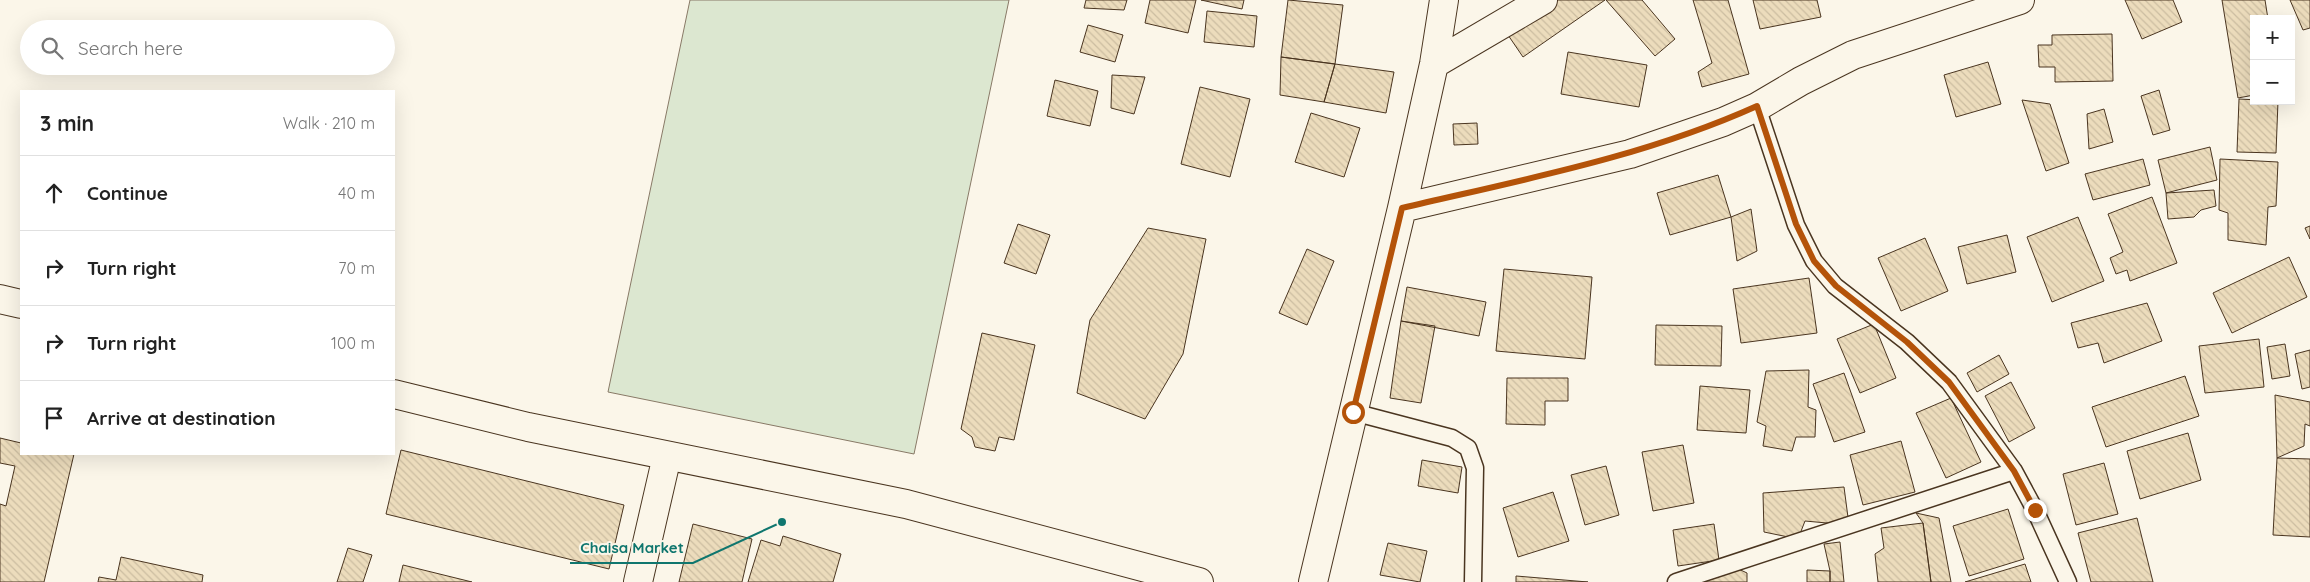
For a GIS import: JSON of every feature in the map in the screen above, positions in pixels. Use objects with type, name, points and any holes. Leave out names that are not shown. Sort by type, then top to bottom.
[{"type":"street","points":[[1313,582],[1402,208],[1434,64],[1444,0]]},
{"type":"street","points":[[1434,64],[1543,0]]},
{"type":"street","points":[[1402,208],[1630,154],[1723,122],[1853,55],[2020,0]]},
{"type":"street","points":[[0,299],[20,304]]},
{"type":"street","points":[[395,394],[528,427],[906,504],[1199,582]]},
{"type":"street","points":[[638,582],[667,456]]},
{"type":"lane","points":[[1757,106],[1796,224],[1814,261],[1836,286],[1907,342],[1949,382],[2014,471],[2035,510],[2068,582]]},
{"type":"lane","points":[[1353,412],[1452,438],[1468,448],[1475,468],[1473,582]]},
{"type":"lane","points":[[1676,582],[2014,471]]},
{"type":"green space","points":[[690,0],[1009,0],[914,454],[608,392]]},
{"type":"building","points":[[1086,0],[1127,0],[1124,10],[1084,8]]},
{"type":"building","points":[[1150,0],[1196,0],[1188,33],[1145,23]]},
{"type":"building","points":[[1201,0],[1244,0],[1242,9]]},
{"type":"building","points":[[1288,0],[1343,5],[1335,64],[1281,57]]},
{"type":"building","points":[[1558,0],[1605,0],[1523,57],[1508,35]]},
{"type":"building","points":[[1606,0],[1642,0],[1675,39],[1655,56]]},
{"type":"building","points":[[1693,0],[1728,0],[1749,74],[1702,87],[1698,72],[1712,63]]},
{"type":"building","points":[[1753,0],[1817,0],[1821,17],[1760,29]]},
{"type":"building","points":[[2125,0],[2173,0],[2182,22],[2142,39]]},
{"type":"building","points":[[2222,0],[2265,0],[2267,15],[2250,15],[2250,96],[2238,98]]},
{"type":"building","points":[[2290,0],[2310,0],[2310,28],[2303,30]]},
{"type":"building","points":[[1207,11],[1257,16],[1254,47],[1204,42]]},
{"type":"building","points":[[1088,25],[1123,35],[1115,62],[1080,52]]},
{"type":"building","points":[[2112,34],[2113,81],[2055,82],[2055,67],[2039,67],[2038,45],[2052,45],[2052,35]]},
{"type":"building","points":[[1568,52],[1647,65],[1639,107],[1561,94]]},
{"type":"building","points":[[1281,57],[1335,64],[1324,102],[1280,95]]},
{"type":"building","points":[[1988,62],[2001,104],[1956,117],[1944,75]]},
{"type":"building","points":[[1335,64],[1394,72],[1386,113],[1324,102]]},
{"type":"building","points":[[1112,75],[1145,77],[1134,114],[1111,108]]},
{"type":"building","points":[[1055,80],[1098,91],[1090,126],[1047,116]]},
{"type":"building","points":[[1200,87],[1250,99],[1230,177],[1181,164]]},
{"type":"building","points":[[2159,90],[2170,130],[2153,135],[2141,96]]},
{"type":"building","points":[[2239,99],[2250,100],[2250,105],[2278,105],[2276,153],[2237,152]]},
{"type":"building","points":[[2022,100],[2050,104],[2069,163],[2046,171]]},
{"type":"building","points":[[2104,109],[2113,142],[2089,149],[2087,114]]},
{"type":"building","points":[[1311,113],[1360,128],[1344,177],[1295,162]]},
{"type":"building","points":[[1477,123],[1478,144],[1454,145],[1453,124]]},
{"type":"building","points":[[2210,147],[2217,180],[2166,193],[2158,160]]},
{"type":"building","points":[[2143,159],[2150,185],[2093,200],[2085,174]]},
{"type":"building","points":[[2220,159],[2278,162],[2276,206],[2268,207],[2266,245],[2228,240],[2228,213],[2219,210]]},
{"type":"building","points":[[1718,175],[1731,217],[1670,235],[1657,193]]},
{"type":"building","points":[[2214,190],[2216,206],[2201,210],[2194,217],[2168,219],[2166,193]]},
{"type":"building","points":[[2152,197],[2177,263],[2130,281],[2127,270],[2116,274],[2110,258],[2123,252],[2108,214]]},
{"type":"building","points":[[1751,209],[1757,251],[1737,261],[1731,217]]},
{"type":"building","points":[[2078,217],[2104,281],[2052,302],[2027,237]]},
{"type":"building","points":[[1018,224],[1050,235],[1036,274],[1004,263]]},
{"type":"building","points":[[2310,226],[2310,239],[2305,228]]},
{"type":"building","points":[[1148,228],[1206,239],[1183,354],[1145,419],[1077,393],[1090,320]]},
{"type":"building","points":[[2007,235],[2016,272],[1967,284],[1958,247]]},
{"type":"building","points":[[1925,238],[1948,291],[1901,311],[1878,258]]},
{"type":"building","points":[[1307,249],[1334,261],[1307,325],[1279,313]]},
{"type":"building","points":[[2289,257],[2307,297],[2232,333],[2213,293]]},
{"type":"building","points":[[1504,269],[1592,277],[1585,359],[1496,351]]},
{"type":"building","points":[[1809,278],[1817,333],[1741,343],[1733,289]]},
{"type":"building","points":[[1407,287],[1486,302],[1479,336],[1401,321]]},
{"type":"building","points":[[2147,303],[2162,341],[2104,363],[2098,343],[2078,348],[2071,323]]},
{"type":"building","points":[[1401,321],[1435,326],[1421,403],[1390,398]]},
{"type":"building","points":[[1874,324],[1896,378],[1860,393],[1837,339]]},
{"type":"building","points":[[1656,325],[1722,326],[1721,366],[1655,365]]},
{"type":"building","points":[[982,333],[1035,345],[1014,440],[999,437],[995,451],[975,447],[972,437],[961,429]]},
{"type":"building","points":[[2259,339],[2264,387],[2205,393],[2199,346]]},
{"type":"building","points":[[2285,344],[2290,376],[2272,379],[2267,347]]},
{"type":"building","points":[[2310,350],[2310,387],[2302,389],[2295,354]]},
{"type":"building","points":[[1999,355],[2009,374],[1977,392],[1967,373]]},
{"type":"building","points":[[1809,370],[1808,407],[1816,410],[1815,437],[1796,437],[1792,451],[1763,446],[1766,426],[1757,422],[1766,371]]},
{"type":"building","points":[[1844,373],[1865,432],[1834,442],[1813,384]]},
{"type":"building","points":[[2185,376],[2199,416],[2106,447],[2092,407]]},
{"type":"building","points":[[1507,378],[1568,378],[1568,401],[1545,401],[1545,425],[1506,424]]},
{"type":"building","points":[[2011,382],[2035,428],[2009,442],[1985,396]]},
{"type":"building","points":[[1700,386],[1750,390],[1746,433],[1697,430]]},
{"type":"building","points":[[2275,395],[2310,402],[2310,426],[2305,424],[2304,446],[2277,458]]},
{"type":"building","points":[[1951,398],[1981,462],[1946,478],[1916,413]]},
{"type":"building","points":[[2188,433],[2201,480],[2140,499],[2127,451]]},
{"type":"building","points":[[0,438],[20,443],[20,455],[74,455],[44,582],[0,582],[0,504],[6,506],[15,466],[0,463]]},
{"type":"building","points":[[1901,441],[1915,492],[1863,505],[1850,455]]},
{"type":"building","points":[[1683,445],[1694,503],[1653,511],[1642,452]]},
{"type":"building","points":[[401,450],[624,505],[609,569],[386,514]]},
{"type":"building","points":[[2277,458],[2310,459],[2310,537],[2273,535]]},
{"type":"building","points":[[1422,460],[1462,467],[1458,493],[1418,486]]},
{"type":"building","points":[[2104,463],[2118,514],[2076,525],[2063,474]]},
{"type":"building","points":[[1606,466],[1619,515],[1585,525],[1571,475]]},
{"type":"building","points":[[1844,487],[1849,525],[1805,521],[1798,539],[1764,532],[1763,493]]},
{"type":"building","points":[[1553,492],[1569,541],[1518,557],[1503,508]]},
{"type":"building","points":[[2008,509],[2024,559],[1969,576],[1953,526]]},
{"type":"building","points":[[1916,513],[1939,518],[1951,582],[1931,582],[1923,523]]},
{"type":"building","points":[[2137,518],[2153,582],[2091,582],[2078,533]]},
{"type":"building","points":[[1923,523],[1931,582],[1878,582],[1875,554],[1884,548],[1881,528]]},
{"type":"building","points":[[693,524],[752,539],[742,582],[679,582]]},
{"type":"building","points":[[1714,524],[1719,560],[1678,566],[1673,530]]},
{"type":"building","points":[[783,536],[841,554],[833,582],[748,582],[761,540],[780,546]]},
{"type":"building","points":[[1840,542],[1844,582],[1830,582],[1830,571],[1824,544]]},
{"type":"building","points":[[1388,543],[1427,551],[1420,582],[1380,575]]},
{"type":"building","points":[[348,548],[372,555],[363,582],[337,582]]},
{"type":"building","points":[[121,557],[203,575],[202,582],[98,582],[99,577],[116,580]]},
{"type":"building","points":[[2025,564],[2031,582],[1965,582]]},
{"type":"building","points":[[403,565],[472,582],[399,582]]},
{"type":"building","points":[[1730,565],[1747,573],[1747,582],[1688,582]]},
{"type":"building","points":[[1807,570],[1830,571],[1830,582],[1807,582]]},
{"type":"building","points":[[1516,576],[1588,582],[1516,582]]},
{"type":"place","name":"Chaisa Market","points":[[782,522]]},
{"type":"route","points":[[1353,412],[1402,208],[1630,154],[1723,122],[1757,106],[1796,224],[1814,261],[1836,286],[1907,342],[1949,382],[2014,471],[2035,510]]}]
